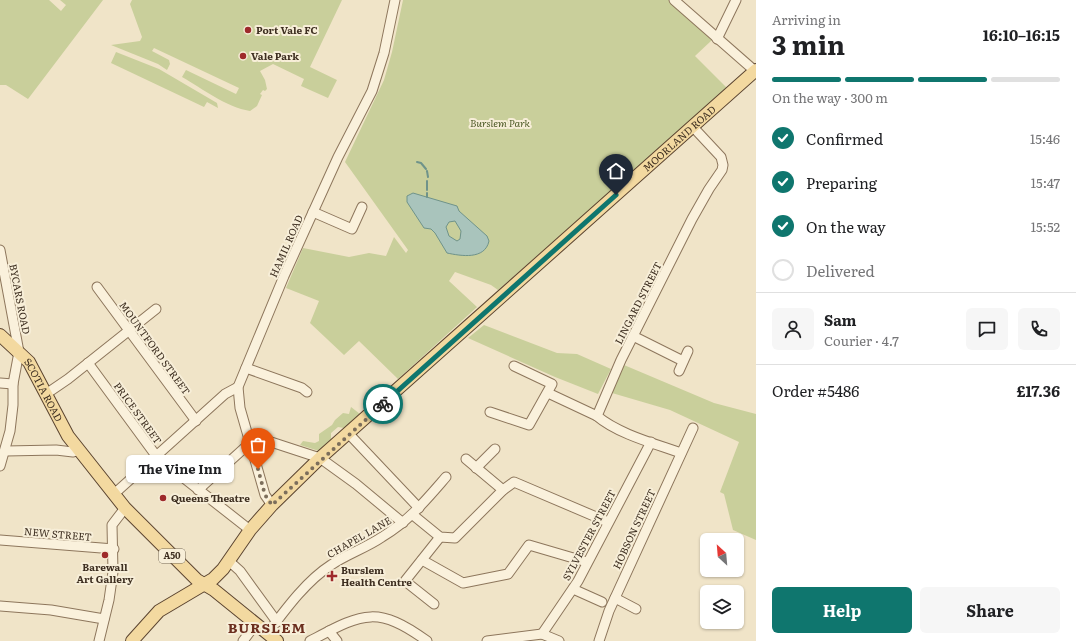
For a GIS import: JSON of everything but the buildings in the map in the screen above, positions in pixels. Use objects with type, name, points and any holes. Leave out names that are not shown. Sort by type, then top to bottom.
[{"type":"main road","name":"MOORLAND ROAD","points":[[132,641],[159,611],[213,579],[229,561],[250,530],[272,505],[320,458],[756,70]]},
{"type":"main road","name":"SCOTIA ROAD","points":[[0,336],[29,362],[68,436],[79,450]]},
{"type":"main road","name":"A50","points":[[79,450],[125,508],[203,585],[214,590],[249,633],[272,638]]},
{"type":"street","name":"HAMIL ROAD","points":[[272,505],[265,495],[240,408],[238,387],[284,276],[338,157],[372,90],[384,53],[395,0]]},
{"type":"street","points":[[674,0],[756,70]]},
{"type":"street","points":[[717,38],[736,0]]},
{"type":"street","name":"LINGARD STREET","points":[[598,416],[613,378],[633,336],[692,219],[722,170],[723,165],[721,158],[693,127]]},
{"type":"street","points":[[314,212],[352,229],[362,207]]},
{"type":"street","name":"BYCARS ROAD","points":[[0,250],[19,352],[6,451],[0,466]]},
{"type":"street","name":"MOUNTFORD STREET","points":[[97,287],[196,422]]},
{"type":"street","points":[[46,394],[156,309]]},
{"type":"street","points":[[633,336],[684,361]]},
{"type":"street","points":[[678,371],[688,351]]},
{"type":"street","name":"PRICE STREET","points":[[88,363],[157,457],[250,530]]},
{"type":"street","points":[[490,412],[529,425],[548,392],[552,384],[514,366]]},
{"type":"street","points":[[246,368],[302,388],[307,392]]},
{"type":"street","points":[[0,383],[14,384]]},
{"type":"street","points":[[114,494],[196,422],[225,394],[238,387]]},
{"type":"street","points":[[548,392],[598,416],[604,422],[681,453]]},
{"type":"street","name":"HOBSON STREET","points":[[599,641],[615,598],[693,428]]},
{"type":"street","points":[[348,434],[416,512],[440,537],[455,538],[503,490],[514,482],[608,522]]},
{"type":"street","points":[[198,490],[251,442],[261,440],[320,458],[356,484],[403,523]]},
{"type":"street","name":"SYLVESTER STREET","points":[[542,634],[573,589],[651,442]]},
{"type":"street","points":[[6,451],[56,450],[73,452],[79,450]]},
{"type":"street","points":[[476,468],[495,450]]},
{"type":"street","points":[[466,459],[503,490]]},
{"type":"street","name":"CHAPEL LANE","points":[[272,638],[277,622],[310,582],[331,565],[382,538],[403,523],[416,512],[446,477]]},
{"type":"street","points":[[99,641],[109,600],[114,549],[112,525],[125,508]]},
{"type":"street","points":[[434,604],[405,581],[440,537]]},
{"type":"street","name":"NEW STREET","points":[[0,540],[114,549]]},
{"type":"street","points":[[422,560],[463,582],[508,574],[529,545],[587,562]]},
{"type":"street","points":[[229,561],[240,571],[277,622]]},
{"type":"street","points":[[573,589],[602,602]]},
{"type":"street","points":[[615,598],[636,609]]},
{"type":"street","points":[[0,606],[31,607],[104,620]]},
{"type":"street","points":[[310,641],[349,621],[365,616],[378,616],[394,620],[425,640]]},
{"type":"street","points":[[329,631],[337,641]]},
{"type":"street","points":[[487,641],[542,634],[559,641]]},
{"type":"green space","points":[[0,0],[49,0],[61,11],[66,5],[60,0],[103,0],[28,99],[6,85],[0,85]]},
{"type":"green space","name":"Vale Park","points":[[132,0],[342,0],[310,67],[337,80],[328,98],[301,86],[304,79],[273,64],[260,71],[265,80],[267,89],[265,91],[263,90],[260,94],[262,95],[257,106],[250,111],[232,106],[182,77],[186,70],[236,94],[239,88],[154,48],[152,51],[169,60],[170,64],[167,70],[158,64],[111,45],[140,41],[142,37],[130,4]]},
{"type":"green space","name":"Burslem Park","points":[[403,0],[669,0],[712,40],[695,56],[728,89],[498,290],[491,285],[455,272],[449,281],[477,307],[398,379],[359,341],[344,355],[310,323],[319,301],[286,288],[303,248],[349,257],[369,253],[386,256],[394,237],[406,253],[408,250],[345,162],[384,80],[392,52]]},
{"type":"green space","points":[[116,52],[159,69],[217,103],[218,108],[207,102],[204,107],[111,63]]},
{"type":"green space","points":[[484,325],[557,353],[577,354],[611,369],[598,394],[555,377],[468,338]]},
{"type":"green space","points":[[624,365],[714,403],[756,414],[756,540],[744,535],[744,533],[733,530],[724,494],[720,492],[739,442],[670,410],[612,393]]},
{"type":"green space","points":[[351,407],[360,414],[344,428],[338,427],[331,433],[331,439],[319,451],[300,445],[303,441],[315,443],[319,441],[319,434],[332,425],[343,413],[349,414]]},
{"type":"water","points":[[413,193],[457,206],[459,211],[487,236],[489,241],[487,247],[478,254],[472,255],[465,256],[447,253],[435,233],[431,229],[424,228],[407,202],[407,196]],"holes":[[[455,221],[461,231],[460,239],[457,241],[449,236],[446,227],[449,222]]]},
{"type":"waterway","points":[[417,162],[421,163],[426,169]]},
{"type":"waterway","points":[[427,171],[428,177]]},
{"type":"waterway","points":[[427,181],[427,190]]},
{"type":"way so far","points":[[258,469],[265,495],[272,505],[320,458],[383,404]]},
{"type":"place","name":"Port Vale FC","points":[[248,30]]},
{"type":"place","name":"Vale Park","points":[[243,56]]},
{"type":"place","name":"The Vine Inn","points":[[258,469]]},
{"type":"place","name":"Queens Theatre","points":[[163,498]]},
{"type":"place","name":"Barewall Art Gallery","points":[[105,555]]},
{"type":"place","name":"Burslem Health Centre","points":[[332,576]]},
{"type":"district","name":"BURSLEM","points":[[267,628]]},
{"type":"route","points":[[383,404],[616,195]]}]
